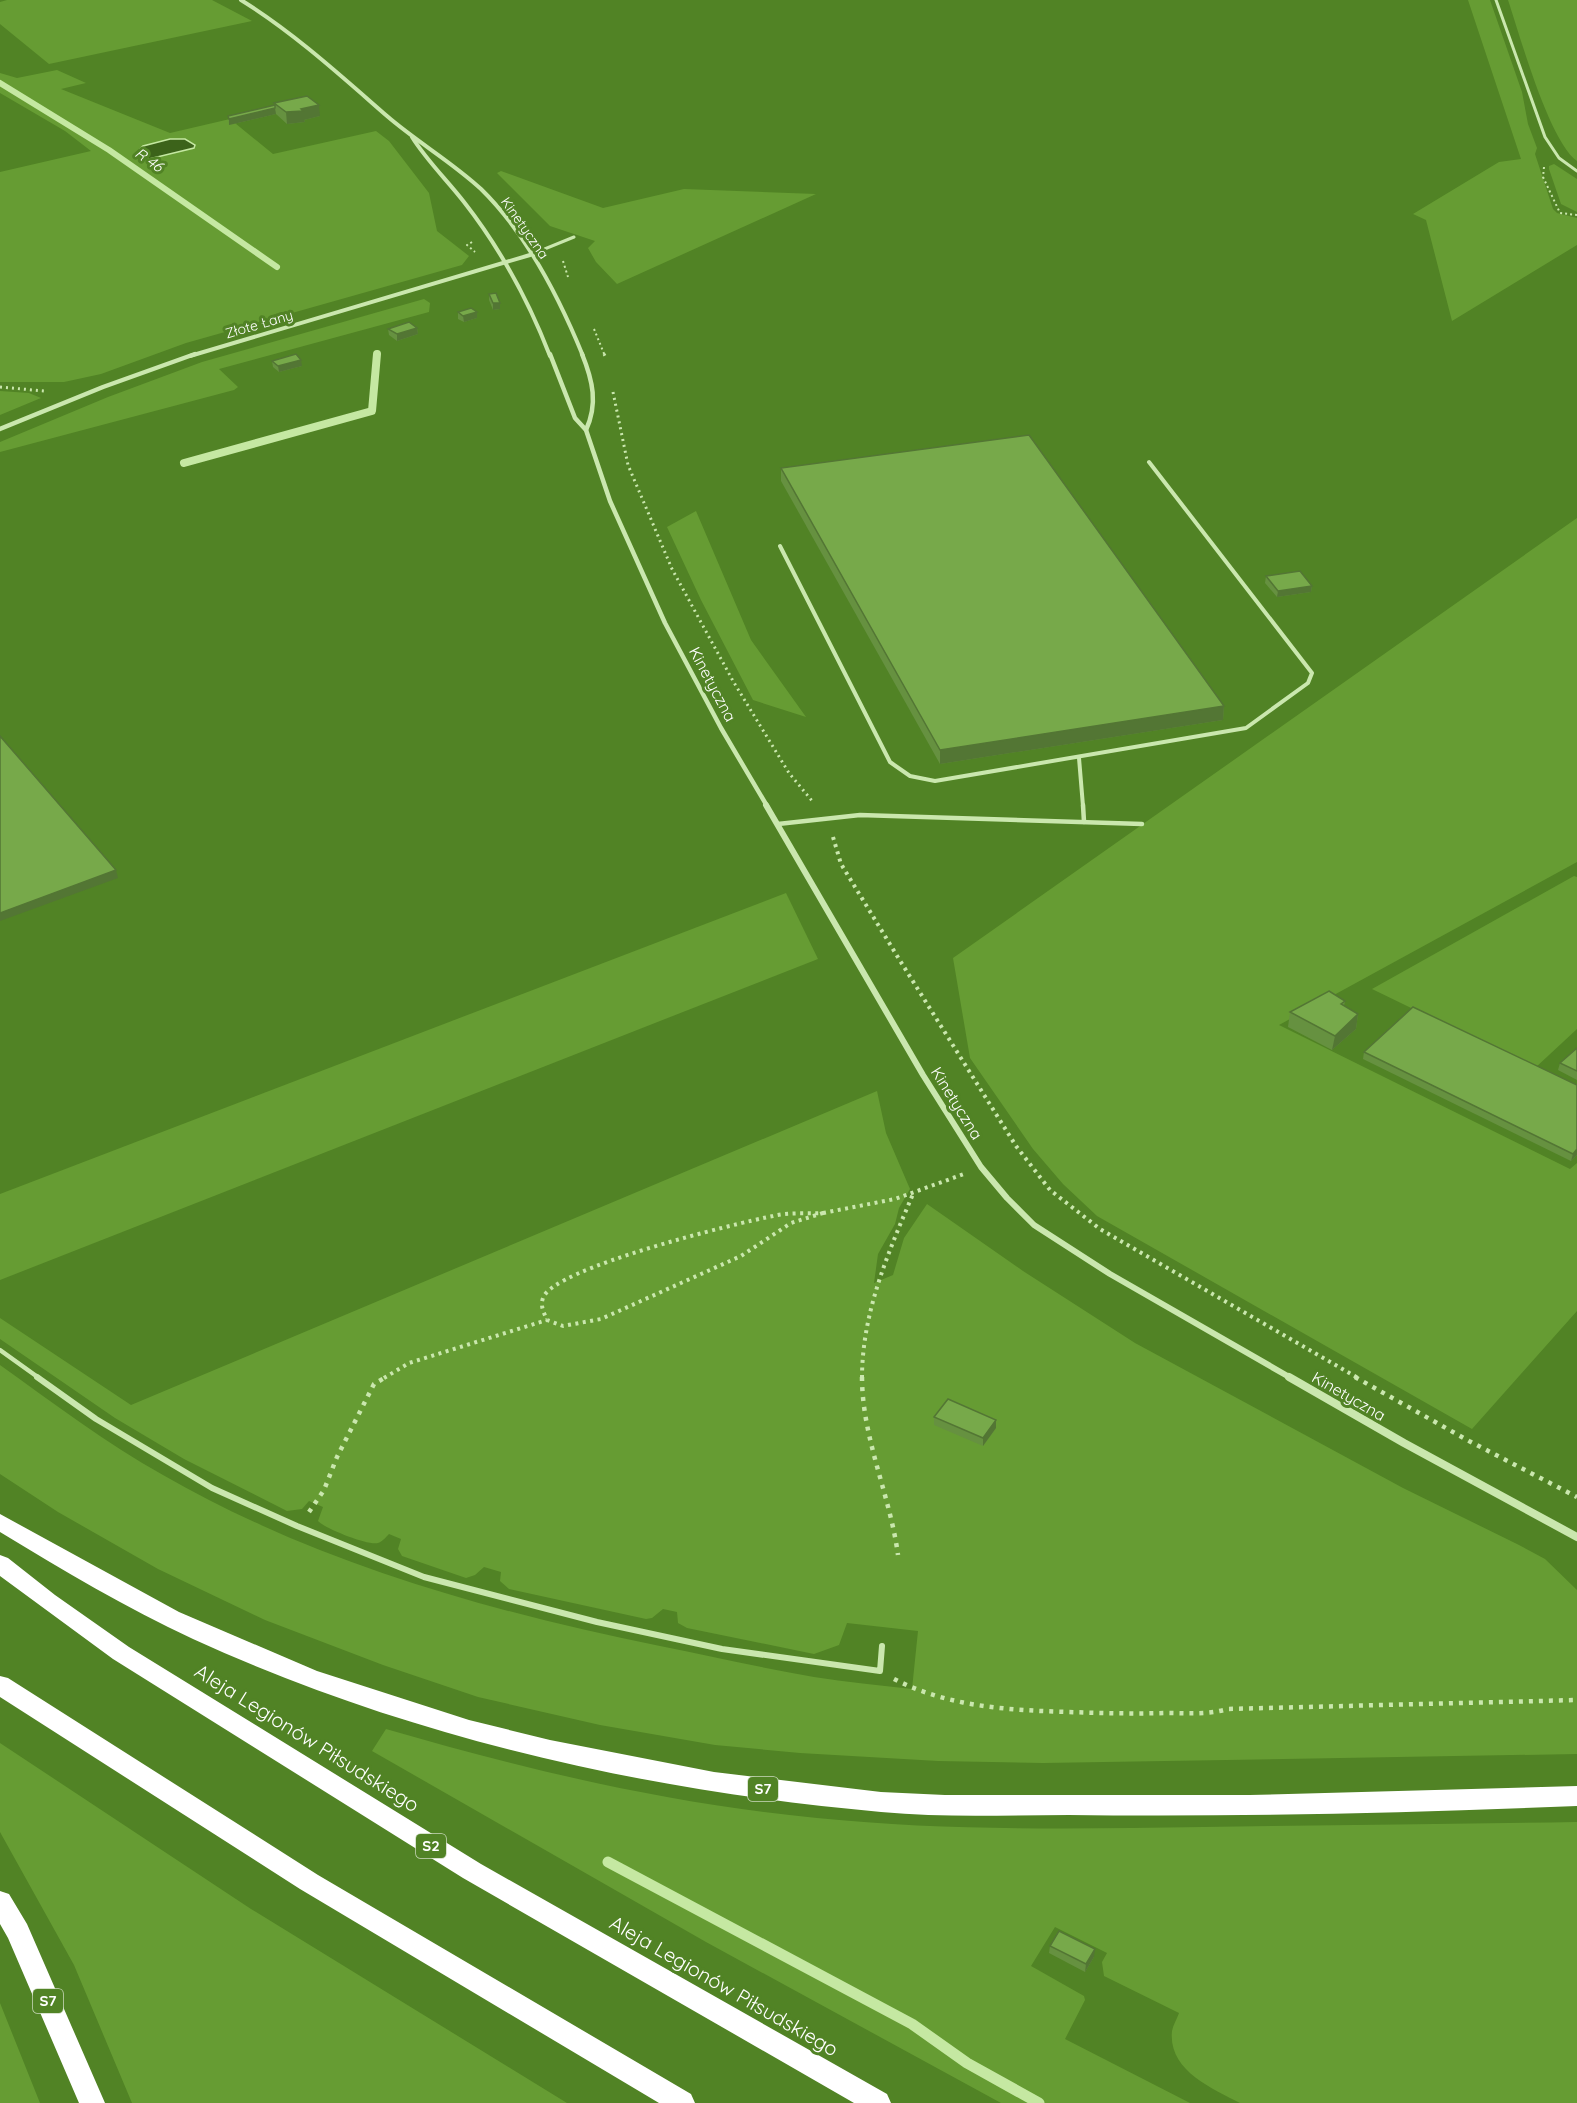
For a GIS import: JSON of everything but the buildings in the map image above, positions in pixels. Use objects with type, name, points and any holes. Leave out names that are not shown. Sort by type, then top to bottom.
[{"type":"highway","name":"S7","points":[[0,1522],[111,1587],[168,1617],[230,1646],[317,1681],[429,1718],[508,1740],[681,1778],[784,1791],[915,1803],[1188,1807],[1334,1805],[1577,1796]]},
{"type":"highway","name":"Aleja Legionów Piłsudskiego","points":[[0,1563],[47,1601],[130,1658],[472,1871],[878,2103]]},
{"type":"highway","points":[[0,1685],[309,1882],[682,2103]]},
{"type":"highway","name":"S7","points":[[0,1902],[18,1932],[92,2103]]},
{"type":"street","name":"Kinetyczna","points":[[241,0],[278,25],[412,137],[448,162],[478,187],[503,215],[558,302],[590,374],[595,410],[586,430]]},
{"type":"street","name":"Kinetyczna","points":[[412,137],[424,157],[474,216],[524,296],[575,418],[586,430],[610,501],[665,623],[721,728],[923,1075],[981,1167],[1034,1225],[1110,1274],[1363,1420],[1577,1537]]},
{"type":"street","name":"Złote Łany","points":[[0,429],[124,378],[209,349],[530,255]]},
{"type":"lane","points":[[1496,0],[1545,137],[1553,151],[1577,171]]},
{"type":"lane","points":[[530,255],[574,237]]},
{"type":"lane","points":[[780,546],[895,768],[912,777],[935,781],[1246,728],[1308,683],[1312,673],[1149,462]]},
{"type":"lane","points":[[1079,758],[1084,822]]},
{"type":"lane","points":[[778,824],[860,815],[1142,824]]},
{"type":"lane","points":[[0,1350],[96,1419],[212,1488],[297,1526],[424,1577],[586,1619],[722,1649],[880,1671],[882,1646]]},
{"type":"path","points":[[1553,151],[1544,162],[1543,177],[1560,213],[1577,215]]},
{"type":"path","points":[[0,387],[41,390],[66,401]]},
{"type":"path","points":[[297,1526],[324,1490],[337,1457],[374,1384],[409,1363],[547,1320],[563,1326],[601,1319],[741,1256],[791,1223],[823,1213],[913,1194],[981,1167]]},
{"type":"path","points":[[898,1555],[895,1524],[866,1420],[861,1365],[870,1309],[890,1247],[913,1194]]},
{"type":"path","points":[[547,1320],[542,1310],[543,1297],[554,1285],[634,1251],[775,1215],[823,1213]]},
{"type":"path","points":[[880,1671],[906,1686],[993,1710],[1142,1715],[1213,1714],[1228,1709],[1577,1700]]},
{"type":"shaded area","points":[[7,0],[212,0],[252,21],[49,64],[0,24],[0,2]]},
{"type":"shaded area","points":[[1468,0],[1490,0],[1522,92],[1528,124],[1537,148],[1535,154],[1553,209],[1557,213],[1577,218],[1577,245],[1452,321],[1426,220],[1413,214],[1499,162],[1521,159]]},
{"type":"shaded area","points":[[1508,0],[1577,0],[1577,161],[1566,150],[1546,111]]},
{"type":"shaded area","points":[[57,70],[86,83],[61,89],[170,133],[230,119],[273,154],[376,131],[389,141],[429,193],[437,231],[469,256],[462,265],[186,343],[101,374],[64,382],[0,382],[0,172],[91,151],[65,131],[0,93],[0,73],[17,78]]},
{"type":"shaded area","points":[[170,139],[185,139],[195,145],[194,148],[149,159],[140,149],[143,146]]},
{"type":"shaded area","points":[[1554,164],[1577,179],[1577,212],[1561,204],[1549,169],[1549,166]]},
{"type":"shaded area","points":[[501,171],[603,208],[684,189],[816,194],[617,284],[596,262],[588,248],[595,241],[550,226],[497,173]]},
{"type":"shaded area","points":[[424,299],[430,303],[429,312],[219,369],[238,387],[234,390],[0,452],[0,442],[108,397],[202,362]]},
{"type":"shaded area","points":[[0,391],[29,393],[41,398],[0,415]]},
{"type":"shaded area","points":[[696,511],[751,640],[806,717],[753,700],[701,600],[667,527]]},
{"type":"shaded area","points":[[1577,518],[1577,862],[1279,1025],[1570,1169],[1577,1163],[1577,1311],[1472,1429],[1097,1216],[1063,1184],[1033,1149],[970,1058],[953,958]]},
{"type":"shaded area","points":[[1574,876],[1577,877],[1577,1029],[1535,1068],[1372,989]]},
{"type":"shaded area","points":[[786,893],[818,959],[0,1280],[0,1194]]},
{"type":"shaded area","points":[[877,1091],[886,1133],[910,1189],[899,1208],[895,1224],[878,1254],[874,1283],[893,1275],[904,1238],[927,1204],[1023,1271],[1135,1343],[1403,1488],[1545,1559],[1577,1590],[1577,1754],[1043,1763],[938,1761],[800,1753],[715,1745],[600,1725],[478,1697],[383,1665],[265,1620],[158,1569],[58,1512],[0,1474],[0,1365],[100,1436],[163,1475],[221,1506],[342,1559],[468,1600],[596,1632],[814,1677],[912,1689],[918,1631],[847,1623],[839,1645],[814,1654],[687,1628],[678,1623],[677,1612],[663,1609],[652,1618],[646,1619],[509,1589],[500,1581],[501,1572],[484,1567],[475,1575],[466,1578],[402,1556],[398,1549],[401,1539],[389,1534],[378,1543],[365,1542],[346,1536],[318,1521],[323,1507],[309,1501],[302,1509],[287,1511],[184,1459],[115,1418],[0,1339],[0,1318],[131,1405]]},
{"type":"shaded area","points":[[386,1729],[599,1784],[762,1812],[865,1822],[961,1827],[1155,1828],[1577,1822],[1577,2103],[1240,2103],[1194,2076],[1177,2057],[1172,2031],[1179,2013],[1104,1976],[1102,1962],[1107,1953],[1055,1927],[1031,1966],[1084,1996],[1085,2000],[1065,2039],[1190,2103],[1001,2103],[706,1942],[372,1751]]},
{"type":"shaded area","points":[[0,1743],[251,1909],[567,2103],[132,2103],[74,1965],[0,1832]]},
{"type":"shaded area","points":[[0,2003],[40,2103],[0,2103]]},
{"type":"waterway","name":"R 46","points":[[0,83],[109,150],[277,267]]},
{"type":"waterway","points":[[184,463],[372,411],[377,354]]},
{"type":"waterway","points":[[608,1862],[912,2024],[967,2063],[1039,2103]]}]
